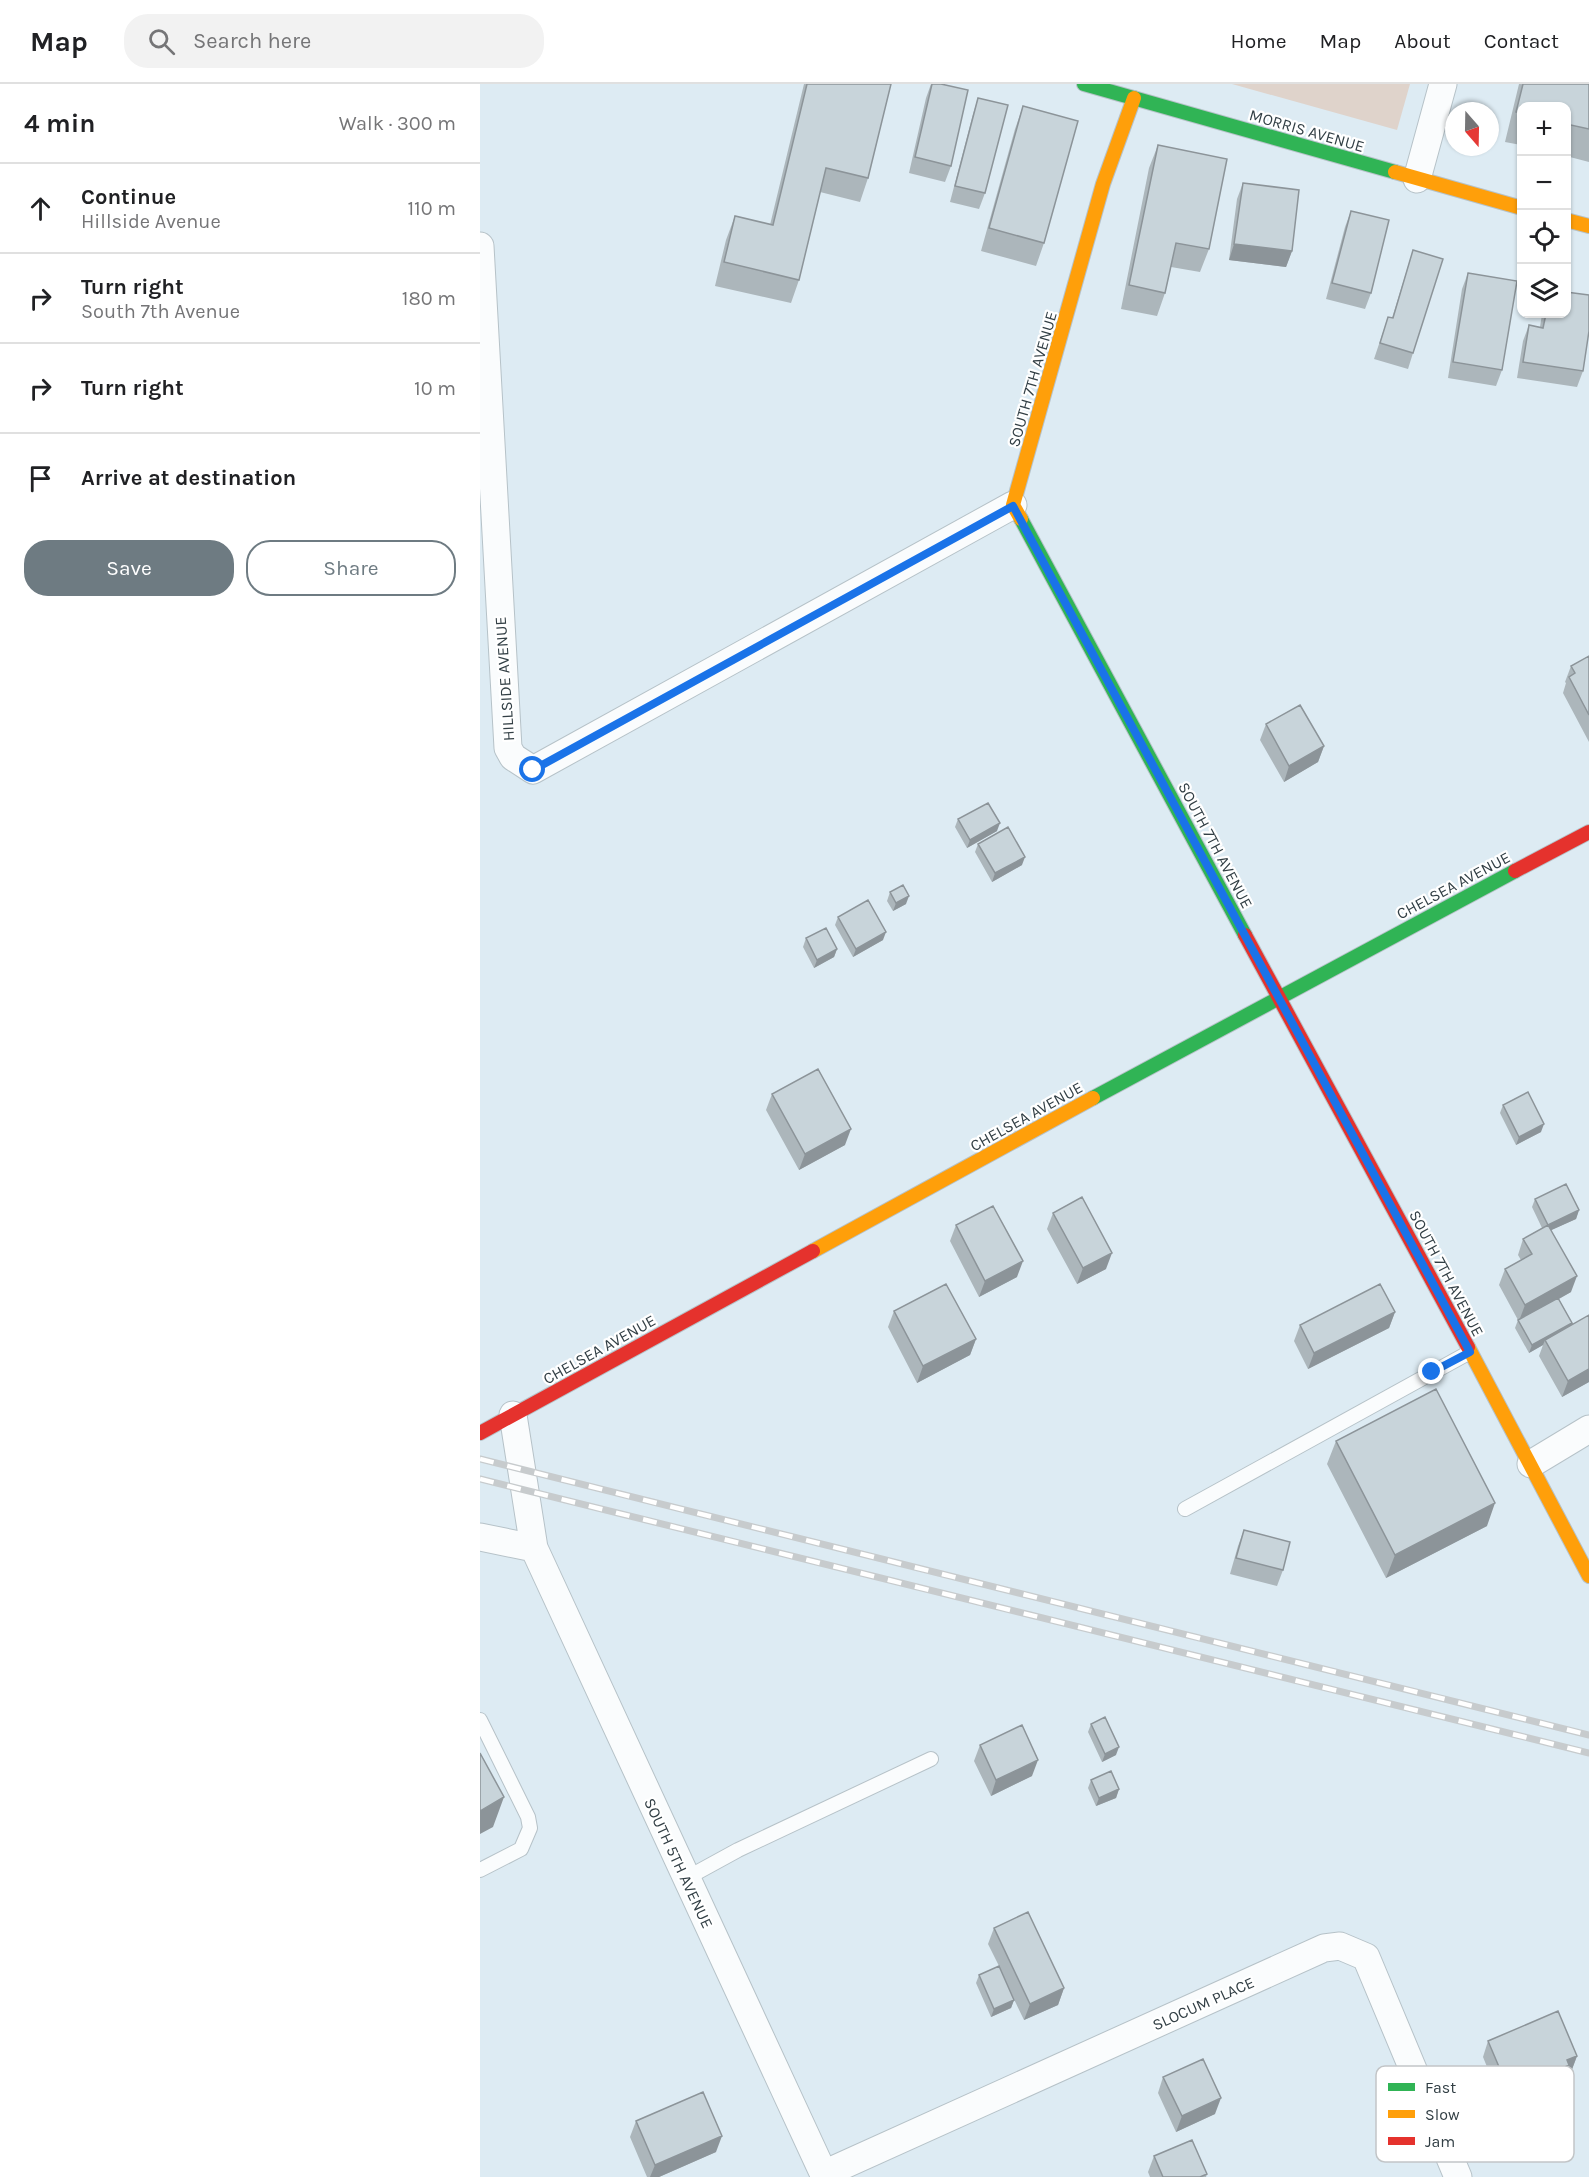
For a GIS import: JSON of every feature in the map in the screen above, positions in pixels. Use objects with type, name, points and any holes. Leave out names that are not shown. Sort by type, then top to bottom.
[{"type":"street","name":"MORRIS AVENUE","points":[[1084,84],[1517,207]]},
{"type":"street","points":[[1417,179],[1443,84]]},
{"type":"street","name":"SOUTH 7TH AVENUE","points":[[1134,98],[1103,184],[1013,506],[1280,997],[1589,1576]]},
{"type":"street","points":[[1571,221],[1589,226]]},
{"type":"street","name":"HILLSIDE AVENUE","points":[[480,246],[487,495],[508,748],[513,757],[533,770],[1013,506]]},
{"type":"street","name":"CHELSEA AVENUE","points":[[480,1433],[1280,997],[1589,832]]},
{"type":"street","name":"SOUTH 5TH AVENUE","points":[[513,1415],[534,1548],[685,1879],[825,2175]]},
{"type":"street","points":[[1531,1464],[1589,1428]]},
{"type":"street","points":[[480,1537],[534,1548]]},
{"type":"street","name":"SLOCUM PLACE","points":[[825,2175],[1324,1948],[1340,1946],[1366,1957],[1412,2066]]},
{"type":"street","name":"SLOCUM PLACE","points":[[1452,2162],[1458,2177]]},
{"type":"lane","points":[[1185,1509],[1470,1352]]},
{"type":"lane","points":[[480,1720],[528,1817],[530,1828],[521,1849],[480,1870]]},
{"type":"lane","points":[[685,1879],[738,1850],[931,1759]]},
{"type":"shaded area","points":[[1232,84],[1410,84],[1397,130]]},
{"type":"building","points":[[807,84],[891,84],[868,178],[826,168],[799,280],[724,262],[735,216],[773,225]]},
{"type":"building","points":[[932,84],[968,90],[951,166],[915,157]]},
{"type":"building","points":[[1523,84],[1589,84],[1589,129],[1571,125],[1571,102],[1518,102]]},
{"type":"building","points":[[978,98],[1008,105],[985,193],[955,186]]},
{"type":"building","points":[[1023,106],[1078,121],[1044,243],[989,228]]},
{"type":"building","points":[[1158,145],[1227,159],[1209,249],[1176,243],[1165,293],[1129,285]]},
{"type":"building","points":[[1243,183],[1299,190],[1292,251],[1234,244]]},
{"type":"building","points":[[1351,211],[1389,220],[1371,293],[1332,283]]},
{"type":"building","points":[[1413,250],[1443,259],[1413,353],[1380,343],[1388,317],[1393,318]]},
{"type":"building","points":[[1468,273],[1517,281],[1502,370],[1453,362]]},
{"type":"building","points":[[1571,293],[1589,295],[1589,331],[1583,371],[1523,362],[1529,325],[1543,328],[1545,318],[1571,318]]},
{"type":"building","points":[[1589,656],[1589,715],[1569,677],[1575,673],[1571,666]]},
{"type":"building","points":[[1300,705],[1324,746],[1289,766],[1266,724]]},
{"type":"building","points":[[988,803],[1000,823],[970,840],[958,819]]},
{"type":"building","points":[[1008,827],[1025,857],[995,873],[978,844]]},
{"type":"building","points":[[903,885],[909,896],[896,903],[890,892]]},
{"type":"building","points":[[868,900],[886,932],[856,949],[838,917]]},
{"type":"building","points":[[826,928],[837,949],[817,960],[806,938]]},
{"type":"building","points":[[818,1069],[851,1129],[805,1154],[772,1094]]},
{"type":"building","points":[[1528,1092],[1544,1124],[1519,1137],[1503,1105]]},
{"type":"building","points":[[1566,1184],[1579,1210],[1548,1225],[1535,1199]]},
{"type":"building","points":[[1082,1197],[1112,1253],[1083,1268],[1053,1213]]},
{"type":"building","points":[[993,1206],[1023,1261],[985,1281],[956,1225]]},
{"type":"building","points":[[1548,1225],[1577,1276],[1525,1305],[1505,1269],[1532,1254],[1523,1239]]},
{"type":"building","points":[[946,1284],[976,1339],[923,1366],[894,1311]]},
{"type":"building","points":[[1380,1284],[1395,1312],[1314,1353],[1300,1325]]},
{"type":"building","points":[[1558,1298],[1572,1323],[1532,1345],[1518,1320]]},
{"type":"building","points":[[1589,1315],[1589,1369],[1568,1381],[1545,1340]]},
{"type":"building","points":[[1436,1389],[1495,1503],[1395,1555],[1336,1441]]},
{"type":"building","points":[[1244,1530],[1290,1542],[1283,1570],[1236,1558]]},
{"type":"building","points":[[1105,1717],[1119,1747],[1105,1754],[1091,1724]]},
{"type":"building","points":[[1022,1725],[1038,1760],[996,1780],[980,1745]]},
{"type":"building","points":[[480,1753],[504,1797],[480,1811]]},
{"type":"building","points":[[1111,1771],[1119,1789],[1099,1798],[1091,1780]]},
{"type":"building","points":[[1028,1912],[1064,1988],[1030,2004],[994,1928]]},
{"type":"building","points":[[999,1966],[1014,2000],[994,2009],[979,1975]]},
{"type":"building","points":[[1558,2011],[1577,2056],[1567,2060],[1569,2065],[1567,2066],[1499,2066],[1488,2041]]},
{"type":"building","points":[[1203,2059],[1221,2098],[1182,2116],[1163,2077]]},
{"type":"building","points":[[703,2092],[722,2136],[655,2165],[636,2121]]},
{"type":"building","points":[[1192,2140],[1207,2174],[1200,2177],[1163,2177],[1154,2156]]},
{"type":"railway","points":[[480,1459],[1589,1735]]},
{"type":"railway","points":[[480,1479],[1589,1753]]},
{"type":"traffic: fast","points":[[1084,84],[1395,172]]},
{"type":"traffic: fast","points":[[1021,519],[1245,935]]},
{"type":"traffic: fast","points":[[1093,1098],[1515,871]]},
{"type":"traffic: slow","points":[[1021,519],[1013,505],[1103,184],[1134,98]]},
{"type":"traffic: slow","points":[[1395,172],[1517,207]]},
{"type":"traffic: slow","points":[[1571,221],[1589,226]]},
{"type":"traffic: slow","points":[[813,1251],[1093,1098]]},
{"type":"traffic: slow","points":[[1468,1347],[1589,1576]]},
{"type":"traffic: jam","points":[[1515,871],[1589,832]]},
{"type":"traffic: jam","points":[[1245,935],[1468,1347]]},
{"type":"traffic: jam","points":[[480,1433],[813,1251]]},
{"type":"route","points":[[533,770],[1013,506],[1470,1352],[1432,1372]]}]
